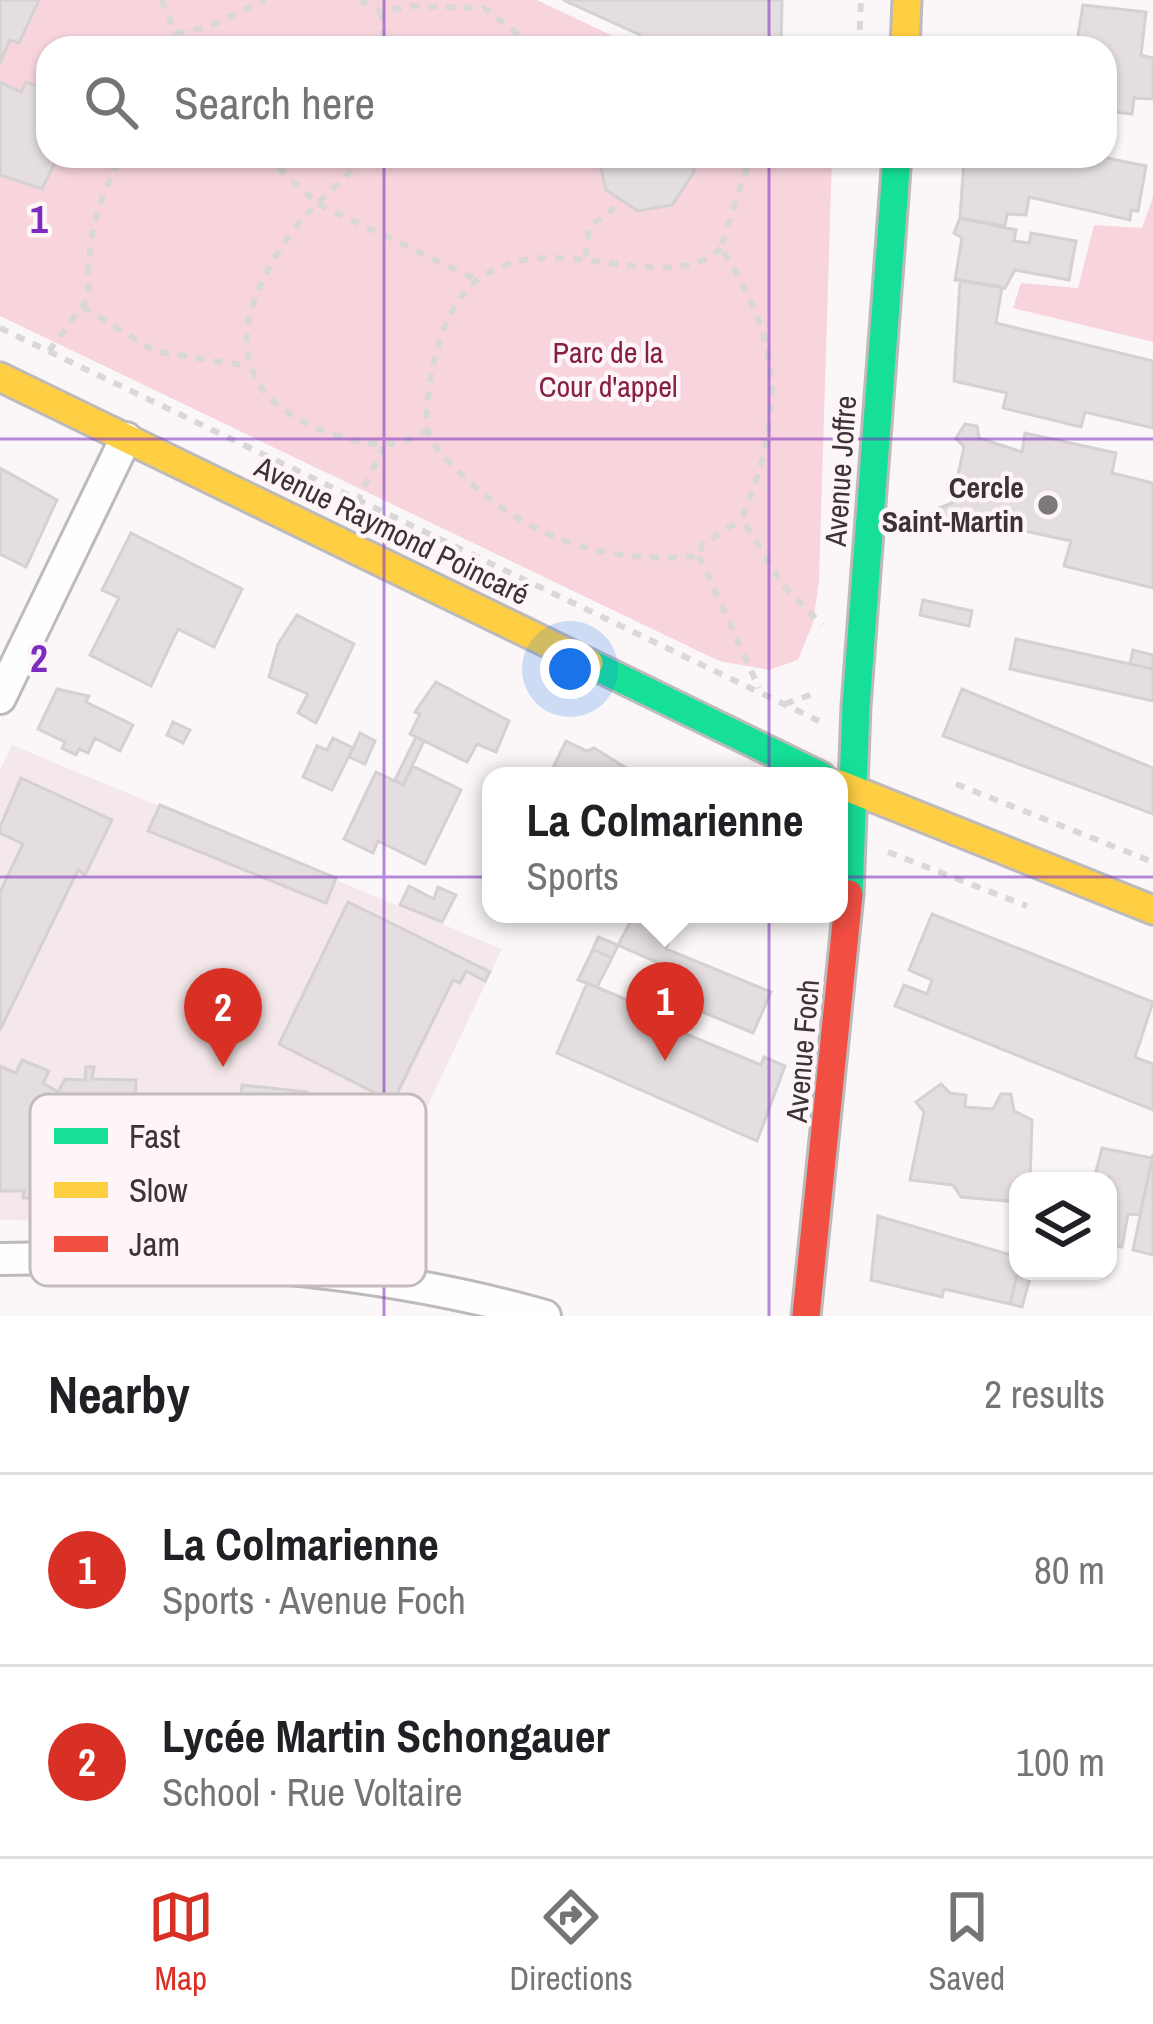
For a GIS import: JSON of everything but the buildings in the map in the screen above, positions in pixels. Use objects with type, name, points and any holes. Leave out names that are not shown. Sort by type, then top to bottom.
[{"type":"street","points":[[905,36],[907,0]]},
{"type":"street","name":"Avenue Joffre","points":[[848,770],[896,168]]},
{"type":"street","name":"Avenue Raymond Poincaré","points":[[10,381],[803,767]]},
{"type":"street","points":[[0,698],[126,438]]},
{"type":"street","points":[[848,789],[1153,910]]},
{"type":"street","name":"Avenue Foch","points":[[806,1316],[848,923]]},
{"type":"street","points":[[0,1259],[30,1259]]},
{"type":"street","points":[[381,1286],[545,1316]]},
{"type":"path","points":[[161,0],[175,36]]},
{"type":"path","points":[[176,33],[208,27],[265,0]]},
{"type":"path","points":[[360,0],[381,12],[411,6],[484,8],[520,36]]},
{"type":"path","points":[[860,36],[861,0]]},
{"type":"path","points":[[381,12],[384,36]]},
{"type":"path","points":[[10,381],[48,352],[89,297],[87,268],[96,212],[116,168]]},
{"type":"path","points":[[278,168],[318,204],[478,280]]},
{"type":"path","points":[[351,168],[260,283],[244,350],[247,366],[273,401],[308,424],[383,447],[427,430]]},
{"type":"path","points":[[699,556],[649,557],[560,544],[481,493],[436,447],[427,430],[435,358],[461,295],[478,280],[521,259],[586,257],[685,267],[709,259],[721,248],[747,168]]},
{"type":"path","points":[[586,257],[589,227],[620,204]]},
{"type":"path","points":[[721,248],[743,283],[774,368],[771,424],[742,519],[702,545],[699,556],[760,692]]},
{"type":"path","points":[[83,307],[154,350],[247,366]]},
{"type":"path","points":[[0,328],[785,704]]},
{"type":"path","points":[[338,541],[383,447]]},
{"type":"path","points":[[742,519],[799,604],[860,660]]},
{"type":"path","points":[[941,779],[1153,862]]},
{"type":"shaded area","points":[[12,745],[502,949],[426,1109],[426,1094],[30,1094],[30,1221],[0,1220],[0,770]]},
{"type":"green space","name":"Parc de la Cour d'appel","points":[[0,0],[537,0],[613,36],[36,36],[36,168],[832,168],[819,581],[813,623],[798,660],[769,670],[719,661],[0,316]]},
{"type":"green space","points":[[1153,197],[1153,342],[1013,308],[1021,283],[1078,288],[1094,225],[1142,228]]},
{"type":"traffic: fast","points":[[849,894],[856,706],[896,168]]},
{"type":"traffic: fast","points":[[589,663],[803,767]]},
{"type":"traffic: slow","points":[[906,36],[907,0]]},
{"type":"traffic: slow","points":[[0,377],[589,663]]},
{"type":"traffic: slow","points":[[848,788],[1153,910]]},
{"type":"traffic: jam","points":[[848,904],[849,894]]},
{"type":"traffic: jam","points":[[806,1316],[846,923]]},
{"type":"place","name":"Cercle Saint-Martin","points":[[1048,505]]},
{"type":"place","name":"La Colmarienne","points":[[665,1061]]},
{"type":"place","name":"Lycée Martin Schongauer","points":[[223,1067]]}]
